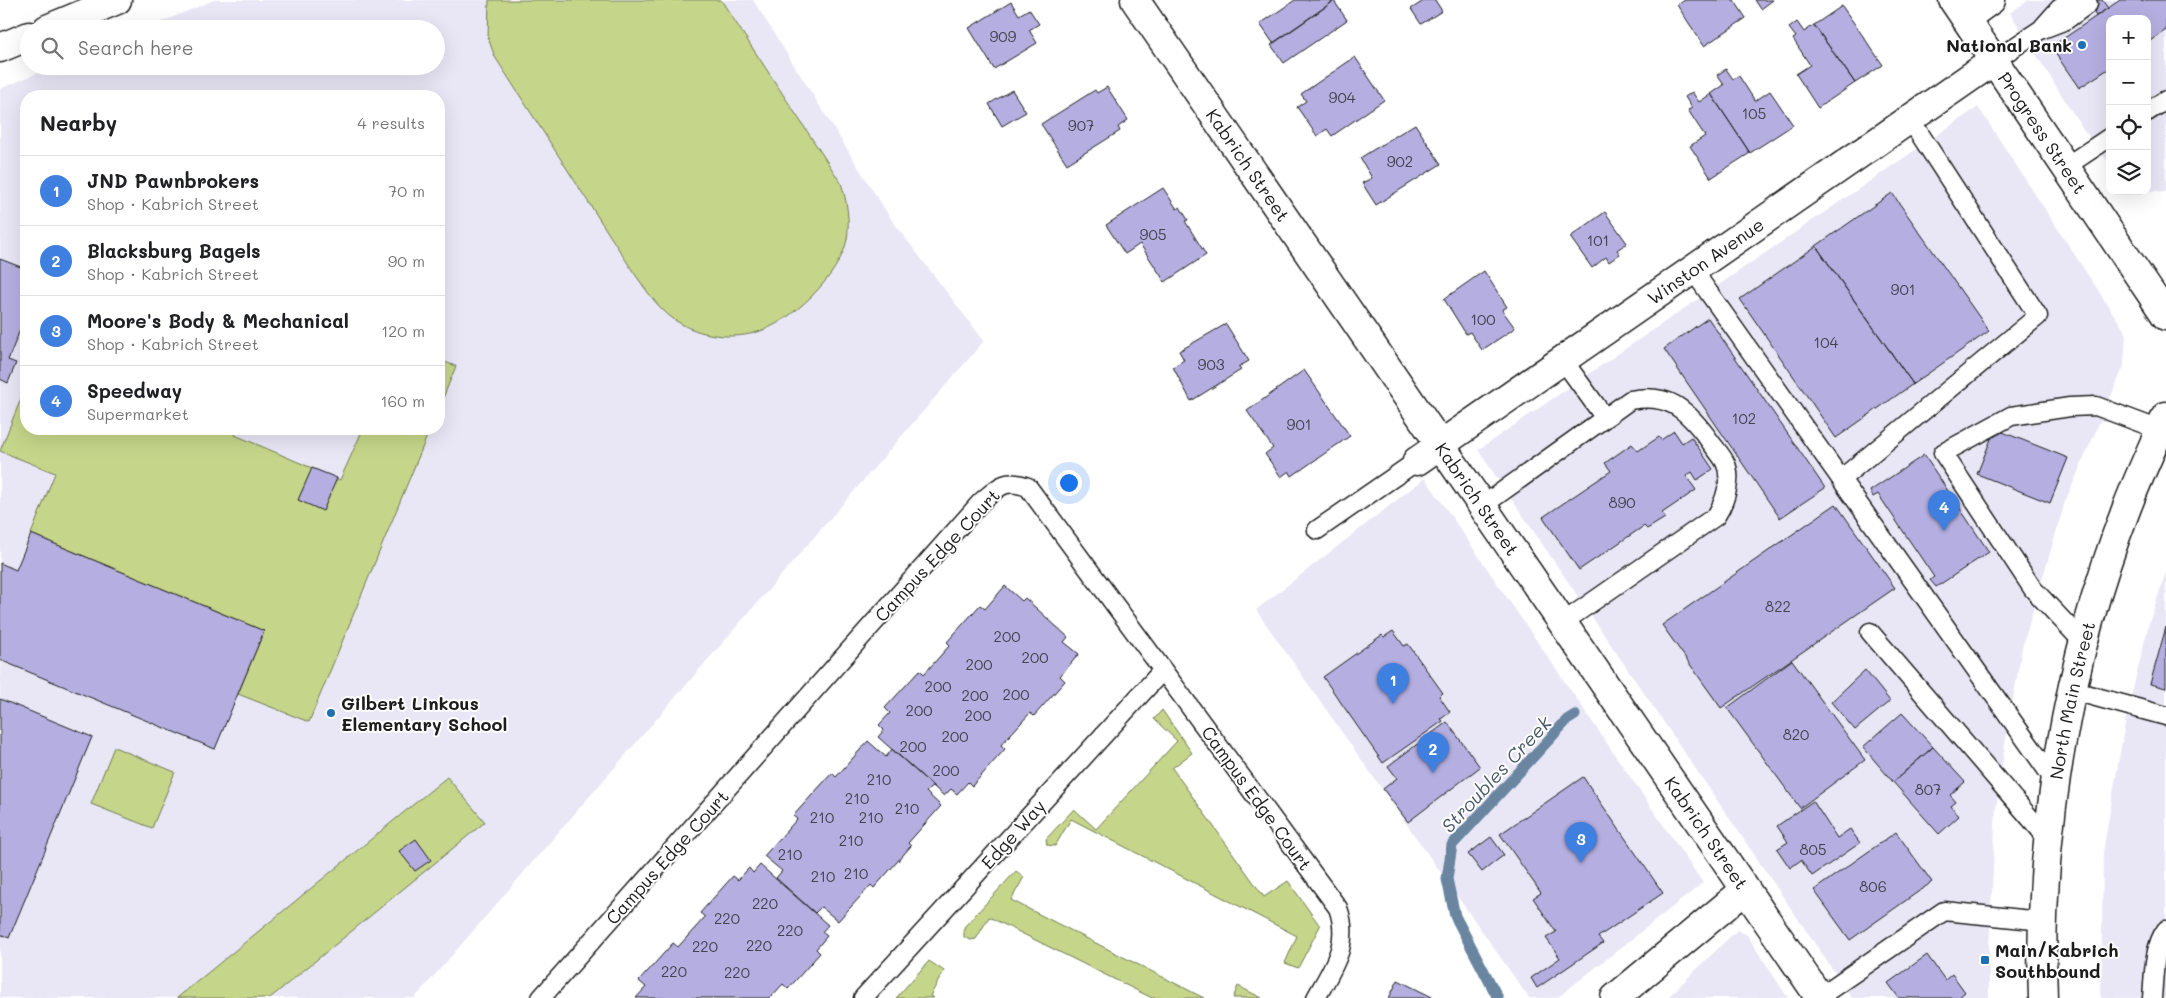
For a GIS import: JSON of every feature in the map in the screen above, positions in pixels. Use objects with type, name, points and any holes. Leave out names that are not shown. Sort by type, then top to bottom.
[{"type":"street","points":[[69,20],[117,0]]},
{"type":"street","name":"Kabrich Street","points":[[1135,0],[1819,997]]},
{"type":"street","points":[[1960,9],[1991,0]]},
{"type":"street","name":"Progress Street","points":[[1960,9],[2166,316]]},
{"type":"street","points":[[0,48],[20,40]]},
{"type":"street","name":"Winston Avenue","points":[[1417,461],[1995,60]]},
{"type":"street","name":"North Main Street","points":[[2043,998],[2044,921],[2049,840],[2056,784],[2084,643],[2127,508],[2164,426]]},
{"type":"street","points":[[1615,998],[1745,890]]},
{"type":"lane","points":[[1995,60],[2040,30],[2059,9],[2080,2]]},
{"type":"lane","points":[[2151,109],[2166,100]]},
{"type":"lane","points":[[1841,479],[2038,316],[1910,119]]},
{"type":"lane","points":[[2065,167],[2106,140]]},
{"type":"lane","points":[[1692,269],[2056,784]]},
{"type":"lane","points":[[1563,360],[1604,418]]},
{"type":"lane","points":[[1482,506],[1630,400],[1644,397],[1671,402],[1685,411],[1725,462],[1728,478],[1726,495],[1716,516],[1562,623]]},
{"type":"lane","points":[[2084,643],[2033,589],[1943,453],[2011,416],[2070,407],[2096,406],[2164,426]]},
{"type":"lane","points":[[1317,530],[1417,461]]},
{"type":"lane","name":"Campus Edge Court","points":[[541,998],[981,502],[1002,484],[1016,482],[1028,487],[1338,908],[1344,927],[1340,954],[1316,998]]},
{"type":"lane","points":[[1870,632],[2049,840]]},
{"type":"lane","name":"Edge Way","points":[[863,998],[1163,670]]},
{"type":"lane","points":[[2074,691],[2166,716]]},
{"type":"lane","points":[[1819,997],[1944,911],[2044,921]]},
{"type":"lane","points":[[2152,998],[2154,969],[2162,936],[2166,930]]},
{"type":"shaded area","name":"Gilbert Linkous Elementary School","points":[[214,0],[753,0],[891,219],[984,341],[415,998],[0,998],[0,89],[33,75],[445,75],[445,20],[166,20]]},
{"type":"shaded area","points":[[2029,0],[2166,0],[2166,192],[2151,190],[2151,15],[2106,15],[2106,159],[2083,129],[2010,13]]},
{"type":"shaded area","points":[[1978,107],[2126,333],[2124,366],[2065,502],[2022,648],[1996,809],[1989,949],[1989,998],[1852,998],[1478,450]]},
{"type":"shaded area","points":[[1425,478],[1703,883],[1557,998],[1529,998],[1256,610]]},
{"type":"shaded area","points":[[2166,572],[2166,998],[2101,998],[2103,852],[2126,718],[2149,623]]},
{"type":"shaded area","points":[[1737,930],[1747,935],[1788,998],[1667,998]]},
{"type":"green space","points":[[489,0],[721,0],[841,183],[847,211],[847,239],[843,253],[835,268],[824,282],[797,309],[782,320],[768,328],[745,335],[727,336],[700,332],[683,325],[667,314],[654,301],[632,270],[495,57],[488,38]]},
{"type":"green space","points":[[445,362],[456,366],[445,393]]},
{"type":"green space","points":[[20,401],[20,435],[235,435],[340,480],[360,435],[428,435],[309,722],[238,694],[264,631],[31,534],[55,473],[0,451]]},
{"type":"green space","points":[[1162,710],[1192,753],[1172,768],[1264,897],[1288,881],[1320,926],[1298,968],[1285,963],[1297,936],[1071,819],[1055,846],[1047,845],[1046,839],[1074,809],[1096,829],[1177,741],[1154,719]]},
{"type":"green space","points":[[114,747],[175,772],[152,828],[91,804]]},
{"type":"green space","points":[[447,777],[485,822],[270,998],[177,998]]},
{"type":"green space","points":[[1016,871],[1024,877],[1011,900],[1204,998],[1152,998],[989,917],[976,939],[970,940],[964,937],[964,927]]},
{"type":"green space","points":[[929,961],[944,971],[930,996],[934,998],[896,998]]},
{"type":"green space","points":[[1238,986],[1262,998],[1233,998]]},
{"type":"building","points":[[1295,0],[1335,0],[1273,43],[1260,24]]},
{"type":"building","points":[[1425,0],[1435,0],[1442,11],[1421,24],[1411,9]]},
{"type":"building","points":[[1685,0],[1734,0],[1746,18],[1704,46],[1677,5]]},
{"type":"building","points":[[1755,0],[1773,0],[1761,9]]},
{"type":"building","points":[[2085,0],[2102,0],[2108,8],[2096,16]]},
{"type":"building","name":"National Bank","points":[[2120,0],[2141,0],[2142,2],[2145,0],[2166,0],[2166,30],[2151,40],[2151,15],[2106,15],[2106,71],[2079,88],[2051,47]]},
{"type":"building","points":[[1334,1],[1347,20],[1284,63],[1271,45]]},
{"type":"building","points":[[1011,2],[1019,15],[1029,9],[1039,24],[1029,30],[1037,43],[994,69],[969,28]]},
{"type":"building","points":[[1842,6],[1883,65],[1855,83],[1814,25]]},
{"type":"building","points":[[1797,22],[1804,32],[1814,25],[1855,83],[1818,108],[1796,74],[1810,65],[1793,39],[1796,37],[1789,28]]},
{"type":"building","points":[[1355,57],[1384,100],[1332,136],[1327,129],[1317,136],[1297,107],[1306,101],[1301,94]]},
{"type":"building","points":[[1726,69],[1733,79],[1739,76],[1755,101],[1770,91],[1793,125],[1750,153],[1711,94],[1724,85],[1717,75]]},
{"type":"building","points":[[1107,87],[1128,120],[1118,127],[1120,131],[1067,164],[1041,124],[1095,90],[1097,93]]},
{"type":"building","points":[[1012,90],[1026,112],[1002,126],[989,104]]},
{"type":"building","points":[[1692,92],[1699,102],[1711,94],[1750,153],[1711,178],[1690,146],[1705,136],[1688,110],[1692,108],[1685,97]]},
{"type":"building","points":[[1415,124],[1441,164],[1376,205],[1362,183],[1372,178],[1360,158]]},
{"type":"building","points":[[1163,188],[1177,209],[1180,207],[1188,220],[1185,221],[1206,255],[1165,282],[1140,244],[1125,254],[1106,225]]},
{"type":"building","points":[[1892,193],[1989,331],[1913,384],[1816,246]]},
{"type":"building","points":[[1605,212],[1627,243],[1617,250],[1620,254],[1609,262],[1606,257],[1592,268],[1570,237]]},
{"type":"building","points":[[1816,246],[1913,384],[1836,438],[1740,299]]},
{"type":"building","points":[[0,259],[20,267],[20,330],[8,360],[16,363],[8,383],[0,379]]},
{"type":"building","points":[[1484,271],[1507,307],[1502,310],[1515,328],[1482,350],[1470,332],[1466,334],[1444,299]]},
{"type":"building","points":[[1708,318],[1825,488],[1780,518],[1664,349]]},
{"type":"building","points":[[1226,324],[1249,361],[1238,367],[1241,370],[1191,401],[1173,367],[1184,360],[1179,351]]},
{"type":"building","points":[[1304,370],[1350,436],[1292,476],[1289,471],[1281,477],[1265,454],[1273,448],[1247,411]]},
{"type":"building","points":[[1995,429],[2068,458],[2050,503],[1977,474]]},
{"type":"building","points":[[1674,431],[1682,443],[1691,437],[1713,469],[1697,480],[1692,472],[1686,476],[1696,490],[1662,513],[1665,518],[1647,529],[1644,526],[1579,570],[1543,517],[1611,471],[1605,463],[1632,444],[1638,451],[1659,437],[1661,440]]},
{"type":"building","points":[[1924,455],[1989,552],[1936,587],[1930,580],[1934,577],[1878,494],[1873,497],[1870,491]]},
{"type":"building","points":[[312,468],[337,478],[323,511],[298,500]]},
{"type":"building","points":[[1836,504],[1895,588],[1721,708],[1662,625]]},
{"type":"building","points":[[31,534],[264,631],[215,749],[0,660],[0,563],[16,570]]},
{"type":"building","points":[[1005,586],[1022,601],[1025,598],[1068,637],[1064,642],[1079,654],[1060,676],[1065,681],[1034,716],[1030,713],[1001,745],[1005,749],[972,786],[968,782],[957,794],[951,789],[944,796],[878,737],[884,730],[879,725],[890,713],[885,708],[920,670],[924,674],[950,645],[947,642],[980,605],[985,609]]},
{"type":"building","points":[[2166,627],[2166,688],[2150,684]]},
{"type":"building","points":[[1393,631],[1404,646],[1408,644],[1443,693],[1439,696],[1450,712],[1441,719],[1443,721],[1383,763],[1323,677],[1382,635],[1384,637]]},
{"type":"building","points":[[1792,660],[1865,760],[1800,808],[1727,708]]},
{"type":"building","points":[[1865,670],[1890,701],[1855,730],[1831,702]]},
{"type":"building","points":[[0,699],[92,737],[9,938],[0,934]]},
{"type":"building","points":[[1902,713],[1933,747],[1893,782],[1863,747]]},
{"type":"building","points":[[1447,722],[1480,767],[1408,822],[1383,789],[1397,778],[1388,766]]},
{"type":"building","points":[[868,741],[886,757],[892,749],[933,786],[926,792],[941,806],[908,843],[911,846],[874,888],[871,885],[838,921],[821,907],[815,913],[776,878],[782,871],[764,856],[797,819],[793,816],[832,773],[836,777]]},
{"type":"building","points":[[1933,747],[1965,782],[1950,795],[1956,802],[1951,806],[1959,816],[1939,834],[1893,782]]},
{"type":"building","points":[[1583,777],[1663,893],[1598,937],[1603,943],[1537,988],[1531,978],[1560,958],[1546,938],[1556,932],[1533,898],[1541,893],[1500,834]]},
{"type":"building","points":[[1813,801],[1837,838],[1850,829],[1860,843],[1812,876],[1801,860],[1790,868],[1777,849],[1788,842],[1777,826]]},
{"type":"building","points":[[1896,832],[1932,882],[1850,940],[1814,890]]},
{"type":"building","points":[[1491,837],[1504,855],[1482,872],[1468,854]]},
{"type":"building","points":[[416,839],[431,860],[415,871],[399,851]]},
{"type":"building","points":[[760,865],[828,925],[822,932],[827,936],[816,949],[820,953],[788,989],[783,984],[770,998],[636,998],[646,987],[639,981],[673,943],[678,947],[705,917],[700,913],[733,876],[738,880],[749,868],[753,873]]},
{"type":"building","points":[[1927,955],[1945,980],[1952,974],[1965,992],[1958,998],[1899,998],[1888,983]]},
{"type":"building","points":[[1398,980],[1434,998],[1389,998]]},
{"type":"waterway","name":"Stroubles Creek","points":[[1498,998],[1455,916],[1447,879],[1452,845],[1567,720],[1575,715]]},
{"type":"place","name":"National Bank","points":[[2082,45]]},
{"type":"place","name":"Speedway","points":[[1944,531]]},
{"type":"place","name":"JND Pawnbrokers","points":[[1393,704]]},
{"type":"place","name":"Gilbert Linkous Elementary School","points":[[331,713]]},
{"type":"place","name":"Blacksburg Bagels","points":[[1433,773]]},
{"type":"place","name":"Moore's Body & Mechanical","points":[[1581,863]]},
{"type":"place","name":"Main/Kabrich Southbound","points":[[1985,960]]}]
